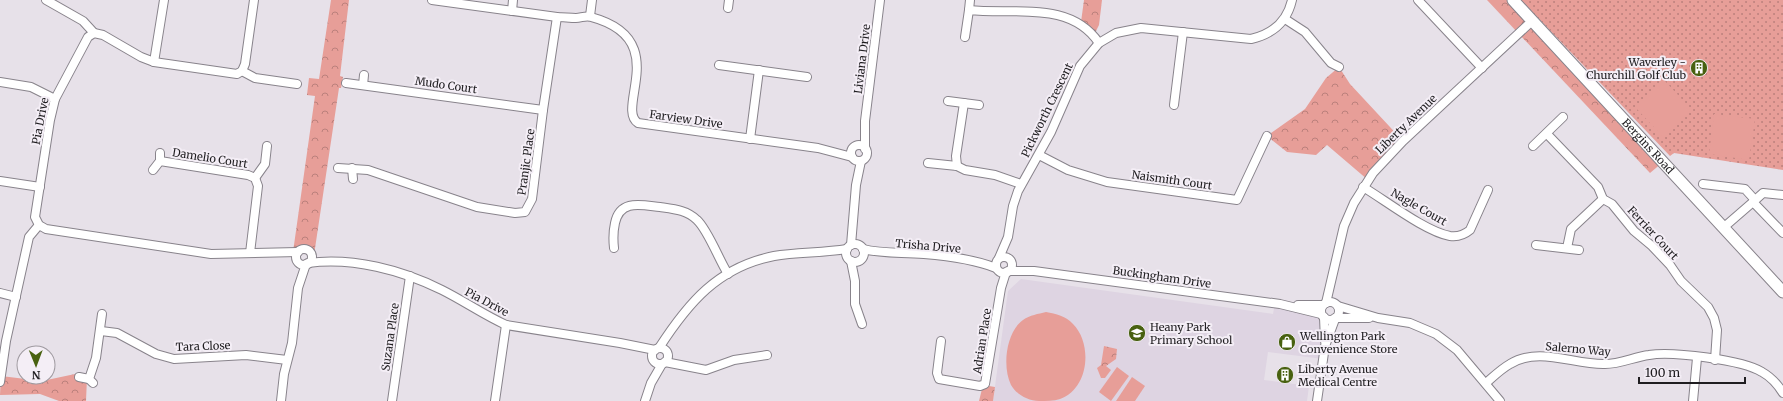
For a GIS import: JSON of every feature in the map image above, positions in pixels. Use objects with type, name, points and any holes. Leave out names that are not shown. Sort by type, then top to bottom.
[{"type":"main road","name":"Bergins Road","points":[[1513,0],[1783,292]]},
{"type":"street","points":[[46,0],[83,21],[94,33],[103,34],[141,57],[154,62],[232,74],[237,74],[242,71],[245,64],[254,0]]},
{"type":"street","points":[[154,62],[164,0]]},
{"type":"street","points":[[435,0],[557,17],[575,18],[590,16],[592,0]]},
{"type":"street","points":[[512,11],[513,0]]},
{"type":"street","name":"Liviana Drive","points":[[865,121],[855,147],[856,159],[866,156],[865,121],[880,0]]},
{"type":"street","points":[[965,37],[970,0]]},
{"type":"street","name":"Pickworth Crescent","points":[[999,258],[1008,237],[1013,206],[1021,184],[1039,155],[1080,66],[1099,43],[1116,33],[1128,29],[1155,28],[1251,39],[1270,32],[1285,19],[1292,0]]},
{"type":"street","points":[[1418,0],[1482,68]]},
{"type":"street","points":[[969,10],[989,12],[1020,9],[1068,15],[1087,26],[1099,43]]},
{"type":"street","name":"Farview Drive","points":[[590,16],[619,29],[635,49],[638,66],[632,113],[636,122],[818,148],[856,159]]},
{"type":"street","name":"Pranjic Place","points":[[338,168],[368,170],[471,206],[522,213],[527,209],[532,199],[543,110],[557,17]]},
{"type":"street","points":[[1285,19],[1305,32],[1331,63],[1339,67]]},
{"type":"street","name":"Liberty Avenue","points":[[1324,304],[1335,269],[1344,226],[1354,203],[1363,188],[1388,156],[1532,21]]},
{"type":"street","points":[[1174,105],[1183,32]]},
{"type":"street","name":"Pia Drive","points":[[39,225],[35,217],[50,120],[55,99],[79,52],[88,38],[94,33]]},
{"type":"street","points":[[719,65],[808,77]]},
{"type":"street","points":[[750,139],[759,70]]},
{"type":"street","points":[[242,71],[255,78],[297,84]]},
{"type":"street","points":[[363,85],[364,75]]},
{"type":"street","points":[[0,82],[31,86],[55,99]]},
{"type":"street","name":"Mudo Court","points":[[346,83],[543,110]]},
{"type":"street","points":[[948,101],[979,105]]},
{"type":"street","points":[[957,166],[956,156],[964,103]]},
{"type":"street","points":[[1533,146],[1563,117]]},
{"type":"street","name":"Ferrier Court","points":[[1547,134],[1598,187],[1603,199],[1612,204],[1634,231],[1652,246],[1670,265],[1681,281],[1708,307],[1714,318],[1717,330],[1715,360]]},
{"type":"street","name":"Naismith Court","points":[[1039,155],[1068,170],[1108,182],[1238,200],[1267,136]]},
{"type":"street","name":"Damelio Court","points":[[255,178],[265,164],[267,146]]},
{"type":"street","name":"Farview Drive","points":[[818,148],[861,146],[865,149]]},
{"type":"street","name":"Damelio Court","points":[[153,170],[160,157],[248,175],[255,178],[258,186],[250,253]]},
{"type":"street","points":[[856,159],[854,220],[855,304],[862,324]]},
{"type":"street","points":[[928,162],[957,166],[965,170],[995,175],[1021,184]]},
{"type":"street","points":[[352,168],[353,179]]},
{"type":"street","points":[[0,181],[40,187]]},
{"type":"street","points":[[1703,184],[1745,189],[1783,233]]},
{"type":"street","name":"Nagle Court","points":[[1363,188],[1430,229],[1451,236],[1464,234],[1470,230],[1488,190]]},
{"type":"street","points":[[1723,228],[1764,193],[1783,195]]},
{"type":"street","points":[[1567,248],[1571,229],[1603,199]]},
{"type":"street","points":[[614,248],[612,238],[617,216],[623,208],[632,205],[674,209],[688,213],[698,220],[728,274]]},
{"type":"street","points":[[0,382],[6,342],[29,238],[39,225],[52,230],[207,253],[263,253],[297,257]]},
{"type":"street","name":"Pickworth Crescent","points":[[1008,237],[1010,260]]},
{"type":"street","points":[[1536,245],[1579,250]]},
{"type":"street","points":[[281,401],[287,360],[292,343],[298,288],[297,257],[305,249],[311,254],[311,259],[307,263],[298,288]]},
{"type":"street","name":"Trisha Drive","points":[[644,401],[660,356],[672,330],[697,296],[743,265],[774,256],[817,253],[923,254],[970,261],[1003,271]]},
{"type":"street","name":"Pia Drive","points":[[311,254],[344,262],[383,268],[410,276],[442,290],[506,325],[626,344],[683,365],[706,370],[734,360],[767,355]]},
{"type":"street","points":[[1004,256],[1010,260],[1012,266],[1003,271],[996,263],[999,258],[1004,256]]},
{"type":"street","points":[[297,257],[301,264],[307,263]]},
{"type":"street","name":"Trisha Drive","points":[[970,261],[999,258]]},
{"type":"street","name":"Buckingham Drive","points":[[1010,260],[1034,271]]},
{"type":"street","name":"Pia Drive","points":[[307,263],[344,262]]},
{"type":"street","name":"Liberty Avenue","points":[[1335,269],[1337,305]]},
{"type":"street","name":"Buckingham Drive","points":[[1003,271],[1034,271],[1287,305],[1324,304]]},
{"type":"street","name":"Adrian Place","points":[[941,341],[937,373],[939,379],[980,386],[986,384],[1003,271]]},
{"type":"street","name":"Suzana Place","points":[[392,401],[410,276]]},
{"type":"street","points":[[0,293],[16,297]]},
{"type":"street","points":[[1318,401],[1325,346],[1323,316],[1324,304],[1337,305],[1378,318],[1410,323],[1436,334],[1457,350],[1500,401]]},
{"type":"street","name":"Buckingham Drive","points":[[1287,305],[1323,316]]},
{"type":"street","points":[[1325,346],[1335,319],[1339,314],[1337,305]]},
{"type":"street","points":[[80,377],[91,381],[101,331],[102,314]]},
{"type":"street","points":[[1323,316],[1330,320],[1378,318]]},
{"type":"street","points":[[495,401],[506,325]]},
{"type":"street","name":"Tara Close","points":[[101,331],[117,333],[156,354],[174,359],[246,355],[287,360]]},
{"type":"street","name":"Salerno Way","points":[[1486,383],[1509,364],[1525,358],[1546,357],[1604,364],[1620,363],[1657,354],[1715,360],[1752,367],[1771,378],[1783,394]]},
{"type":"street","points":[[1692,401],[1697,358]]},
{"type":"shaded area","name":"Heany Park Primary School","points":[[1021,279],[1273,314],[1275,303],[1321,314],[1323,359],[1268,352],[1264,380],[1309,386],[1307,401],[993,401],[1008,291]]},
{"type":"green space","points":[[331,0],[349,0],[340,76],[343,77],[341,88],[339,88],[314,255],[305,249],[293,252],[315,96],[307,95],[309,78],[319,79]]},
{"type":"green space","points":[[1084,0],[1102,0],[1099,25],[1094,35],[1081,22]]},
{"type":"green space","points":[[1487,0],[1513,0],[1663,162],[1650,173]]},
{"type":"green space","points":[[1521,0],[1783,0],[1783,170],[1674,153],[1670,156]]},
{"type":"green space","points":[[1339,67],[1350,84],[1403,141],[1368,180],[1327,145],[1316,155],[1287,152],[1267,136],[1305,109],[1326,78]]},
{"type":"green space","points":[[1664,80],[1691,109],[1662,136],[1635,107]]},
{"type":"green space","points":[[1714,114],[1755,119],[1749,160],[1709,154]]},
{"type":"green space","points":[[1046,312],[1064,317],[1073,324],[1083,343],[1085,365],[1077,386],[1070,394],[1058,400],[1035,401],[1027,399],[1013,389],[1008,378],[1006,360],[1007,350],[1013,333],[1023,320]]},
{"type":"green space","points":[[1104,346],[1117,349],[1116,359],[1106,366],[1111,370],[1105,378],[1101,378],[1097,368],[1101,365]]},
{"type":"green space","points":[[1117,367],[1129,376],[1111,401],[1099,392]]},
{"type":"green space","points":[[75,374],[79,377],[87,378],[86,401],[59,401],[40,394],[0,395],[1,376],[16,378],[16,385],[56,385],[56,378]]},
{"type":"green space","points":[[1132,377],[1145,386],[1135,401],[1116,401]]},
{"type":"green space","points":[[983,385],[995,387],[993,401],[979,401]]},
{"type":"place","name":"Waverley - Churchill Golf Club","points":[[1699,68]]},
{"type":"place","name":"Heany Park Primary School","points":[[1137,333]]},
{"type":"place","name":"Wellington Park Convenience Store","points":[[1287,342]]},
{"type":"place","name":"Liberty Avenue Medical Centre","points":[[1285,375]]}]
